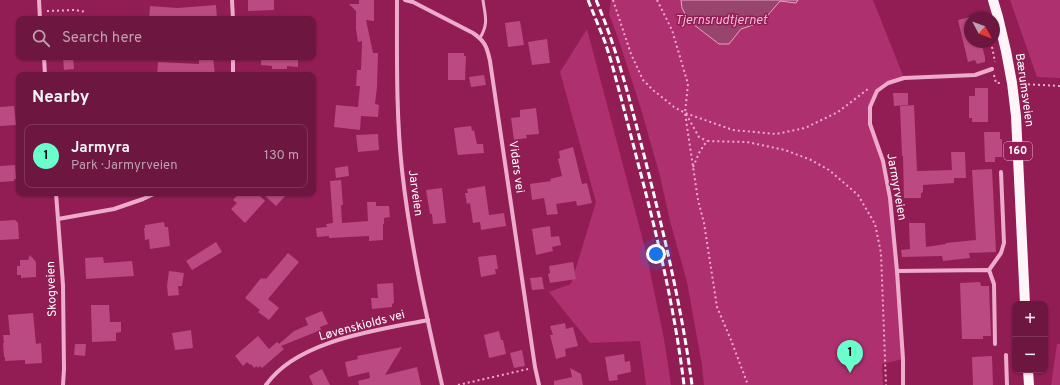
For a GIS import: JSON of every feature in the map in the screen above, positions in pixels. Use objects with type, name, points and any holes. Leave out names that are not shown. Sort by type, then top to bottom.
[{"type":"main road","name":"Bærumsveien","points":[[993,0],[1006,51],[1016,116],[1025,301]]},
{"type":"main road","points":[[1028,373],[1029,385]]},
{"type":"street","points":[[39,0],[40,16]]},
{"type":"street","points":[[232,0],[233,16]]},
{"type":"street","name":"Jarveien","points":[[397,0],[397,111],[402,170],[411,235],[442,385]]},
{"type":"street","points":[[405,0],[413,2],[480,38]]},
{"type":"street","name":"Vidars vei","points":[[480,38],[487,47],[490,61],[539,385]]},
{"type":"street","points":[[44,60],[45,72]]},
{"type":"street","points":[[233,60],[233,72]]},
{"type":"street","points":[[877,91],[888,83],[904,78],[975,75],[991,70]]},
{"type":"street","name":"Jarmyrveien","points":[[877,91],[870,107],[870,124],[883,160],[890,198],[897,271],[903,359],[903,385]]},
{"type":"street","points":[[989,270],[1001,253],[1004,243],[1001,172]]},
{"type":"street","name":"Skogveien","points":[[56,196],[63,285],[63,385]]},
{"type":"street","points":[[58,219],[114,209],[150,196]]},
{"type":"street","points":[[897,271],[989,270]]},
{"type":"street","points":[[989,270],[994,284],[995,344]]},
{"type":"street","name":"Løvenskiolds vei","points":[[266,385],[272,376],[286,364],[312,350],[344,338],[428,320]]},
{"type":"street","points":[[1006,355],[1007,385]]},
{"type":"lane","points":[[480,38],[486,25],[483,0]]},
{"type":"path","points":[[613,0],[631,54],[643,80],[674,107],[685,113],[733,130],[776,134],[805,128],[838,112],[868,89],[877,91]]},
{"type":"path","points":[[657,0],[672,30],[688,84],[685,113],[698,200],[704,223],[717,307],[748,385]]},
{"type":"path","points":[[40,11],[75,10],[86,12]]},
{"type":"path","points":[[991,70],[994,73],[996,83],[1005,83]]},
{"type":"path","points":[[1018,84],[1060,86]]},
{"type":"path","points":[[685,113],[699,137],[707,141],[747,142],[785,150],[811,160],[829,170],[858,195],[875,224],[881,253],[886,385]]},
{"type":"path","points":[[693,168],[700,151],[707,141]]},
{"type":"path","points":[[458,385],[536,367]]},
{"type":"shaded area","points":[[611,0],[681,0],[682,8],[689,21],[719,44],[729,44],[741,28],[762,22],[780,1],[796,3],[798,0],[873,0],[904,78],[877,91],[870,107],[870,124],[883,161],[890,198],[903,359],[882,364],[883,385],[704,385],[702,365],[687,282],[641,109],[609,14]]},
{"type":"shaded area","points":[[1010,0],[1060,0],[1060,78],[1037,77]]},
{"type":"shaded area","points":[[587,29],[646,252],[664,339],[671,385],[646,385],[640,341],[590,343],[549,292],[571,284],[596,202],[560,72]]},
{"type":"shaded area","points":[[1057,344],[1060,344],[1060,385],[1051,385]]},
{"type":"water","name":"Tjernsrudtjernet","points":[[681,0],[798,0],[796,3],[780,1],[762,22],[741,29],[729,44],[719,44],[689,21],[682,8]]},
{"type":"building","points":[[248,0],[274,0],[274,10],[248,11]]},
{"type":"building","points":[[359,0],[374,0],[374,21],[366,20],[373,53],[378,53],[375,104],[379,105],[378,117],[361,116],[360,130],[334,127],[336,105],[358,107],[360,86],[356,86],[357,70],[361,70],[362,41],[358,42],[356,11],[349,4],[359,4]]},
{"type":"building","points":[[216,5],[217,16],[149,16],[150,6],[177,8]]},
{"type":"building","points":[[964,18],[964,45],[958,20]]},
{"type":"building","points":[[520,21],[524,45],[508,47],[505,23]]},
{"type":"building","points":[[547,39],[550,63],[532,65],[528,42]]},
{"type":"building","points":[[965,48],[983,48],[985,62],[977,64],[975,60],[968,62]]},
{"type":"building","points":[[448,53],[464,53],[464,56],[466,56],[465,80],[448,80]]},
{"type":"building","points":[[63,60],[73,60],[74,69],[64,70]]},
{"type":"building","points":[[199,60],[213,60],[215,72],[157,72],[158,62],[199,64]]},
{"type":"building","points":[[261,60],[298,60],[298,67],[287,66],[287,69],[272,69],[272,66],[261,65]]},
{"type":"building","points":[[484,75],[486,85],[471,87],[469,77]]},
{"type":"building","points":[[975,88],[988,88],[988,122],[972,122],[972,118],[969,118],[969,96],[975,96]]},
{"type":"building","points":[[893,93],[908,93],[908,105],[894,106]]},
{"type":"building","points":[[914,105],[917,171],[952,170],[951,152],[965,152],[966,178],[954,178],[954,183],[923,185],[921,198],[904,198],[900,106]]},
{"type":"building","points":[[14,106],[16,125],[0,126],[0,107]]},
{"type":"building","points":[[536,108],[539,134],[526,135],[527,138],[514,140],[511,118],[520,117],[520,110]]},
{"type":"building","points":[[471,126],[472,131],[474,130],[477,144],[483,144],[484,153],[458,155],[454,128]]},
{"type":"building","points":[[984,132],[1000,132],[1000,139],[1002,139],[1002,157],[995,157],[995,162],[985,162]]},
{"type":"building","points":[[378,134],[379,150],[358,152],[356,135]]},
{"type":"building","points":[[573,147],[582,184],[587,183],[592,203],[577,206],[576,201],[556,204],[558,214],[547,215],[544,198],[532,200],[530,184],[551,181],[550,179],[562,176],[558,159],[560,158],[559,151]]},
{"type":"building","points":[[15,165],[16,179],[14,179],[14,181],[0,182],[0,166]]},
{"type":"building","points":[[348,166],[349,176],[336,178],[335,168]]},
{"type":"building","points":[[992,169],[996,252],[969,253],[970,258],[943,261],[942,256],[902,257],[901,250],[910,249],[909,223],[925,223],[926,247],[976,240],[972,170]]},
{"type":"building","points":[[341,180],[343,205],[341,205],[342,223],[368,221],[367,202],[376,202],[376,206],[389,206],[390,217],[384,218],[383,240],[369,241],[369,236],[329,238],[329,236],[317,237],[316,228],[327,227],[326,224],[333,223],[330,181]]},
{"type":"building","points":[[485,186],[489,215],[504,213],[506,226],[481,230],[480,222],[473,223],[470,203],[467,204],[465,193],[468,193],[467,189]]},
{"type":"building","points":[[442,188],[446,223],[433,224],[426,190]]},
{"type":"building","points":[[236,196],[260,196],[265,201],[245,223],[231,209],[237,203],[233,200]]},
{"type":"building","points":[[265,196],[285,196],[276,206]]},
{"type":"building","points":[[15,220],[18,223],[19,239],[0,240],[0,221]]},
{"type":"building","points":[[164,222],[165,227],[168,227],[170,246],[150,249],[149,239],[145,240],[145,225]]},
{"type":"building","points":[[550,226],[551,237],[559,236],[561,245],[552,247],[553,251],[536,255],[532,229]]},
{"type":"building","points":[[216,242],[222,252],[192,270],[186,261]]},
{"type":"building","points":[[288,253],[299,262],[268,299],[279,308],[269,320],[258,312],[260,310],[245,298],[261,278],[266,279]]},
{"type":"building","points":[[30,255],[36,262],[36,277],[21,278],[21,275],[17,275],[17,266],[20,266],[20,260],[28,260]]},
{"type":"building","points":[[496,255],[498,269],[495,269],[496,274],[481,277],[478,257]]},
{"type":"building","points":[[103,257],[104,263],[132,261],[134,276],[86,279],[85,258]]},
{"type":"building","points":[[573,262],[576,279],[550,283],[548,274],[550,273],[549,266]]},
{"type":"building","points":[[169,271],[184,273],[182,286],[178,286],[179,295],[168,296],[167,286]]},
{"type":"building","points":[[542,277],[544,289],[532,290],[530,278]]},
{"type":"building","points":[[980,282],[981,286],[989,286],[991,336],[983,336],[983,339],[962,339],[960,283]]},
{"type":"building","points":[[393,283],[394,303],[392,304],[392,307],[372,309],[371,298],[378,298],[377,284]]},
{"type":"building","points":[[91,305],[109,305],[110,322],[121,322],[121,332],[116,333],[116,341],[92,342]]},
{"type":"building","points":[[322,311],[328,324],[320,327],[321,330],[281,346],[284,349],[262,368],[260,366],[258,368],[257,366],[254,368],[247,362],[243,366],[235,356],[258,336],[269,349],[277,342],[279,344],[294,331],[308,325],[305,318]]},
{"type":"building","points":[[33,313],[36,344],[41,343],[42,363],[25,364],[25,360],[5,361],[3,335],[10,335],[8,315]]},
{"type":"building","points":[[565,323],[566,329],[573,327],[578,346],[565,349],[566,356],[556,359],[550,335],[553,335],[550,326]]},
{"type":"building","points":[[191,330],[193,348],[175,350],[172,333]]},
{"type":"building","points":[[499,331],[501,340],[503,340],[506,354],[489,358],[484,335]]},
{"type":"building","points":[[75,344],[86,344],[85,356],[74,355]]},
{"type":"building","points":[[402,347],[385,375],[417,367],[421,385],[359,385],[358,381],[370,378],[369,372],[348,377],[345,362],[358,359],[357,356]]},
{"type":"building","points":[[522,350],[525,366],[514,368],[510,353]]},
{"type":"building","points":[[624,354],[625,362],[630,361],[631,372],[617,375],[618,380],[609,381],[605,357]]},
{"type":"building","points":[[992,356],[993,385],[973,385],[972,357]]},
{"type":"building","points":[[570,368],[581,374],[583,385],[554,385],[554,381],[572,377]]},
{"type":"building","points":[[322,369],[330,385],[313,385],[309,376]]},
{"type":"railway","points":[[588,0],[611,61],[653,221],[671,302],[684,385]]},
{"type":"railway","points":[[596,0],[624,78],[666,243],[678,300],[692,385]]},
{"type":"place","name":"Jarmyra","points":[[850,373]]}]
